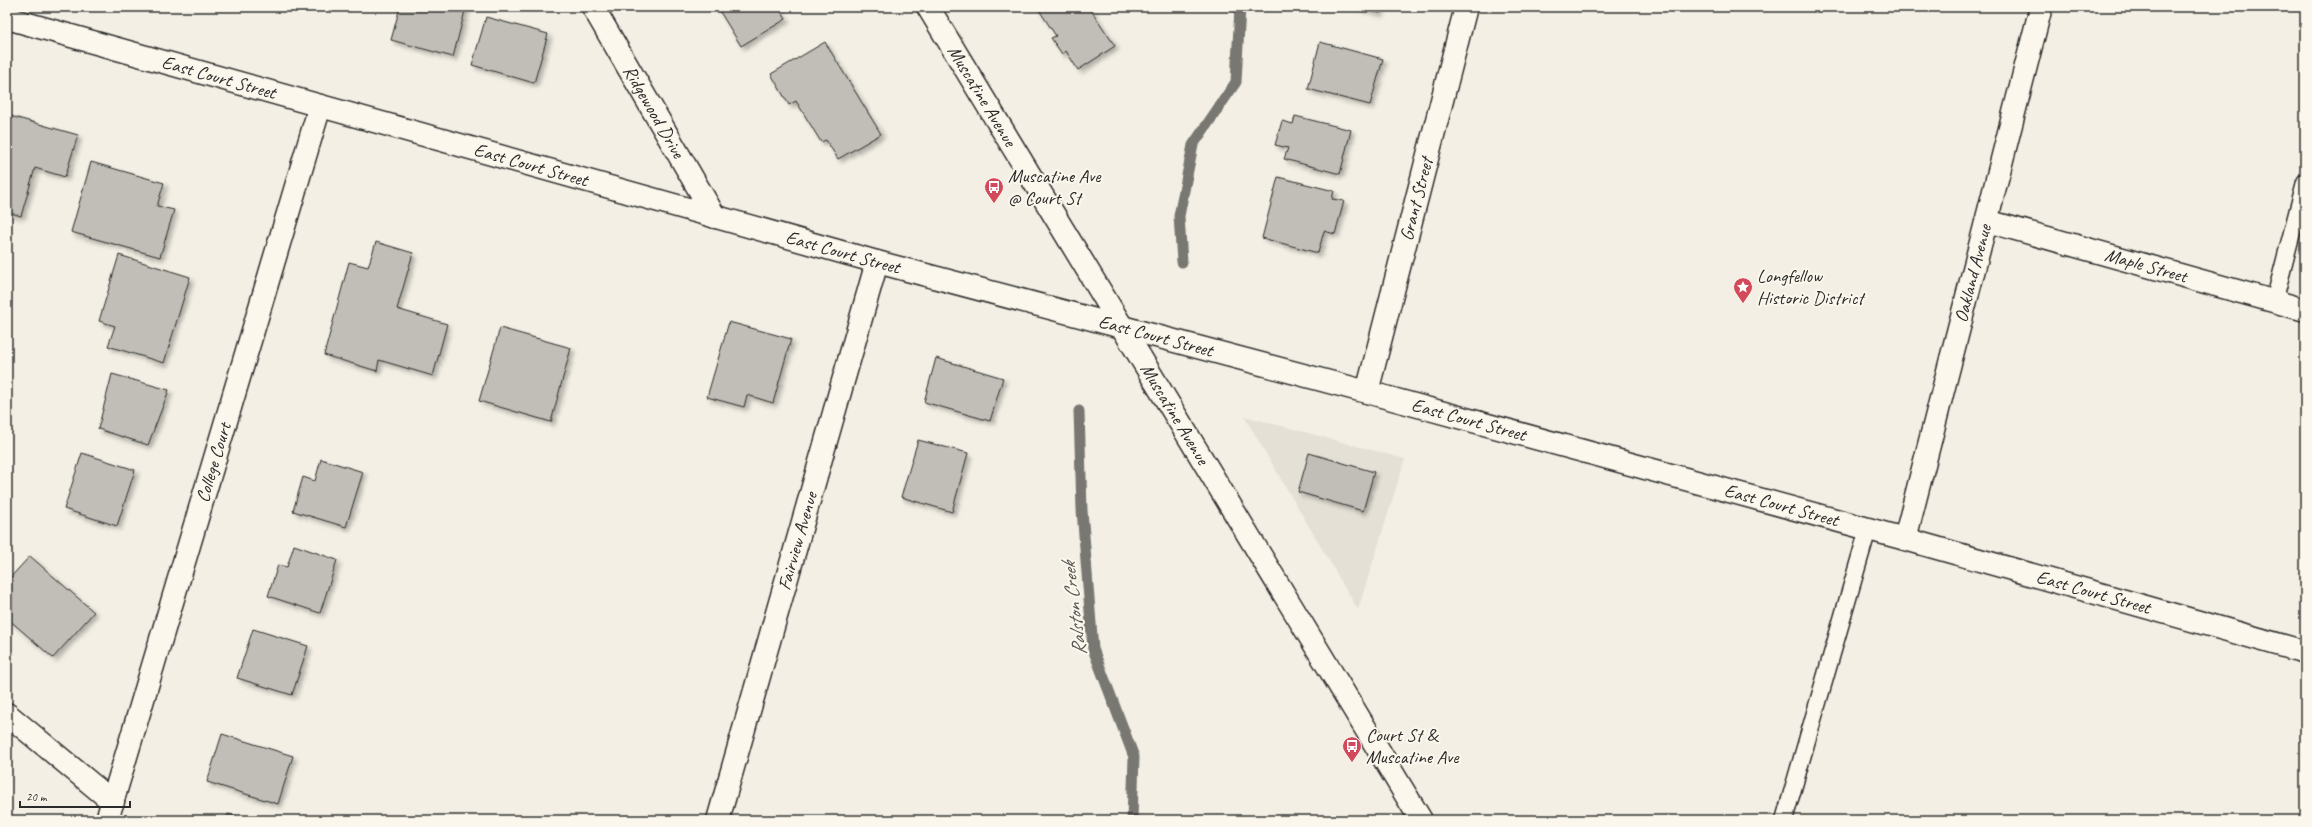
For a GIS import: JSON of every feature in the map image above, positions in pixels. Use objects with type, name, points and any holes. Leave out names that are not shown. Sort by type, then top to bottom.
[{"type":"street","name":"Ridgewood Drive","points":[[593,7],[715,216]]},
{"type":"street","name":"Muscatine Avenue","points":[[928,7],[1421,820]]},
{"type":"street","name":"Grant Street","points":[[1366,392],[1466,7]]},
{"type":"street","name":"Oakland Avenue","points":[[1905,539],[2041,7]]},
{"type":"street","name":"East Court Street","points":[[7,18],[877,262],[1366,392],[1905,539],[2305,652]]},
{"type":"street","name":"College Court","points":[[110,811],[320,106]]},
{"type":"street","name":"Maple Street","points":[[1987,221],[2305,310]]},
{"type":"street","name":"Fairview Avenue","points":[[718,820],[877,262]]},
{"type":"street","points":[[7,714],[110,811]]},
{"type":"lane","points":[[2274,302],[2305,182]]},
{"type":"lane","points":[[1784,820],[1868,529]]},
{"type":"shaded area","points":[[1244,416],[1405,459],[1358,610]]},
{"type":"building","points":[[400,7],[466,7],[453,57],[391,40]]},
{"type":"building","points":[[717,7],[778,7],[786,19],[741,46]]},
{"type":"building","points":[[1037,7],[1089,7],[1115,46],[1078,70],[1066,51],[1062,54],[1051,38],[1056,36]]},
{"type":"building","points":[[1357,7],[1381,7],[1380,13]]},
{"type":"building","points":[[486,17],[548,34],[534,83],[472,65]]},
{"type":"building","points":[[825,42],[881,134],[838,159],[826,140],[821,142],[796,101],[789,105],[771,74]]},
{"type":"building","points":[[1320,42],[1383,59],[1370,105],[1308,89]]},
{"type":"building","points":[[7,115],[78,135],[65,177],[35,168],[21,216],[7,212]]},
{"type":"building","points":[[1295,116],[1351,130],[1340,174],[1284,159],[1288,148],[1275,145],[1282,121],[1293,124]]},
{"type":"building","points":[[91,162],[164,183],[157,206],[174,210],[160,257],[71,232]]},
{"type":"building","points":[[1278,177],[1334,191],[1332,199],[1344,201],[1335,234],[1324,231],[1318,253],[1262,238]]},
{"type":"building","points":[[376,242],[413,253],[397,309],[447,324],[433,376],[379,360],[377,371],[324,355],[349,262],[368,267]]},
{"type":"building","points":[[119,255],[190,277],[164,363],[108,346],[115,326],[99,321]]},
{"type":"building","points":[[729,322],[791,339],[773,403],[747,395],[744,407],[707,397]]},
{"type":"building","points":[[500,328],[571,348],[551,422],[479,401]]},
{"type":"building","points":[[936,358],[1003,378],[990,421],[924,402]]},
{"type":"building","points":[[112,374],[169,390],[148,445],[98,429]]},
{"type":"building","points":[[918,440],[968,453],[952,512],[901,497]]},
{"type":"building","points":[[82,453],[135,470],[117,526],[64,509]]},
{"type":"building","points":[[1309,453],[1374,472],[1363,511],[1298,492]]},
{"type":"building","points":[[321,459],[363,472],[346,527],[293,511],[303,477],[315,481]]},
{"type":"building","points":[[294,545],[337,560],[320,613],[268,596],[278,565],[287,567]]},
{"type":"building","points":[[30,556],[94,612],[53,658],[7,618],[7,581]]},
{"type":"building","points":[[253,629],[308,646],[292,695],[237,678]]},
{"type":"building","points":[[222,734],[293,756],[278,804],[207,782]]},
{"type":"building","points":[[228,814],[249,820],[226,820]]},
{"type":"waterway","name":"Ralston Creek","points":[[1182,262],[1179,216],[1193,145],[1236,82],[1240,7]]},
{"type":"waterway","name":"Ralston Creek","points":[[1079,411],[1082,510],[1093,649],[1134,757],[1132,820]]},
{"type":"place","name":"Muscatine Ave @ Court St","points":[[994,204]]},
{"type":"place","name":"Longfellow Historic District","points":[[1743,304]]},
{"type":"place","name":"Court St & Muscatine Ave","points":[[1352,763]]}]
